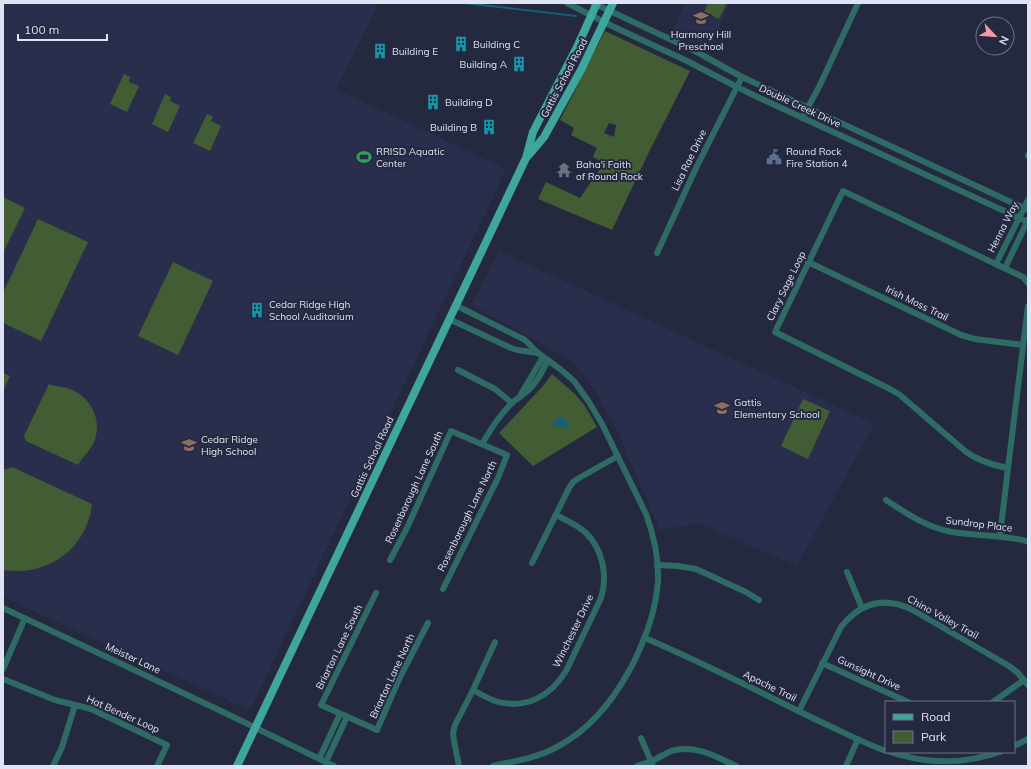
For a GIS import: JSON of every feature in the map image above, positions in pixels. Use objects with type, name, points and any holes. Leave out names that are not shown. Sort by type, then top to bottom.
[{"type":"main road","name":"Gattis School Road","points":[[526,158],[544,137],[581,70],[613,3]]},
{"type":"main road","name":"Gattis School Road","points":[[236,766],[526,158],[533,132],[578,45],[596,4]]},
{"type":"street","name":"Double Creek Drive","points":[[567,3],[802,118],[1028,221]]},
{"type":"street","points":[[802,118],[819,87],[858,3]]},
{"type":"street","name":"Double Creek Drive","points":[[596,4],[693,50],[742,77],[1026,209]]},
{"type":"street","name":"Lisa Rae Drive","points":[[657,253],[697,166],[742,77]]},
{"type":"street","name":"Clary Sage Loop","points":[[1008,468],[988,463],[965,451],[890,388],[775,332],[843,191],[1005,268],[1023,277],[1028,283]]},
{"type":"street","name":"Henna Way","points":[[996,264],[1013,228],[1026,209],[1028,200]]},
{"type":"street","name":"Henna Way","points":[[1005,268],[1028,221]]},
{"type":"street","name":"Irish Moss Trail","points":[[808,262],[961,335],[975,339],[1023,345]]},
{"type":"street","points":[[455,306],[525,340],[543,357],[574,381],[602,424],[646,514],[655,544],[657,566],[658,581],[654,611],[645,638],[630,670],[613,698],[596,718],[584,729],[557,747],[522,763],[493,766]]},
{"type":"street","points":[[1000,536],[1028,306]]},
{"type":"street","points":[[449,318],[511,348],[543,357]]},
{"type":"street","points":[[482,444],[492,426],[512,403],[534,385],[543,357]]},
{"type":"street","points":[[458,370],[495,389],[512,403]]},
{"type":"street","name":"Rosenborough Lane South","points":[[390,560],[406,530],[451,431],[482,444]]},
{"type":"street","name":"Rosenborough Lane North","points":[[444,589],[498,478],[507,456],[482,444]]},
{"type":"street","points":[[532,563],[573,482],[618,456]]},
{"type":"street","name":"Sundrop Place","points":[[886,500],[914,517],[938,529],[951,532],[1000,536],[1028,542]]},
{"type":"street","name":"Winchester Drive","points":[[473,690],[490,699],[504,703],[519,703],[538,698],[551,690],[561,680],[579,645],[603,593],[605,578],[604,568],[600,553],[589,536],[577,526],[556,514]]},
{"type":"street","points":[[657,566],[678,566],[696,569],[746,592],[759,600]]},
{"type":"street","points":[[847,572],[862,608]]},
{"type":"street","name":"Briarton Lane South","points":[[347,717],[321,705],[376,593]]},
{"type":"street","name":"Chino Valley Trail","points":[[799,711],[841,627],[850,616],[862,608],[870,604],[884,602],[903,605],[911,609],[1001,661],[1013,669],[1026,683]]},
{"type":"street","name":"Meister Lane","points":[[3,608],[334,766]]},
{"type":"street","points":[[3,669],[25,618]]},
{"type":"street","name":"Briarton Lane North","points":[[347,717],[377,730],[400,677],[428,623]]},
{"type":"street","name":"Apache Trail","points":[[645,638],[706,665],[799,711],[885,751]]},
{"type":"street","points":[[459,766],[454,741],[457,721],[495,642]]},
{"type":"street","name":"Gunsight Drive","points":[[822,663],[906,701]]},
{"type":"street","name":"Hat Bender Loop","points":[[3,679],[55,700],[91,709],[167,745],[157,766]]},
{"type":"street","points":[[995,701],[1026,683]]},
{"type":"street","points":[[53,766],[62,747],[75,705]]},
{"type":"street","points":[[319,759],[340,714]]},
{"type":"street","points":[[326,762],[347,717]]},
{"type":"street","points":[[641,738],[652,764]]},
{"type":"street","points":[[846,766],[858,739]]},
{"type":"street","points":[[1015,746],[1028,739]]},
{"type":"street","points":[[637,766],[652,764],[670,752],[679,749],[708,752],[736,766]]},
{"type":"street","points":[[894,753],[930,763],[979,758],[996,753]]},
{"type":"shaded area","name":"Cedar Ridge High School","points":[[3,3],[379,3],[336,89],[506,169],[250,710],[3,597]]},
{"type":"shaded area","name":"Harmony Hill Preschool","points":[[685,3],[731,3],[708,50],[671,33]]},
{"type":"shaded area","name":"Gattis Elementary School","points":[[499,251],[874,424],[797,566],[698,523],[660,530],[618,433],[598,396],[575,364],[553,350],[472,305]]},
{"type":"shaded area","points":[[561,416],[570,426],[564,428],[559,425],[557,427],[551,424]]},
{"type":"green space","points":[[708,3],[727,3],[719,19],[704,12]]},
{"type":"green space","points":[[605,31],[690,71],[612,230],[538,199],[546,182],[580,198],[604,163],[593,157],[597,148],[571,135],[574,128],[560,120]],"holes":[[[609,123],[616,125],[614,137],[604,133]]]},
{"type":"green space","points":[[124,74],[130,77],[129,82],[139,86],[127,112],[110,104]]},
{"type":"green space","points":[[165,94],[171,97],[170,101],[180,106],[168,132],[152,124]]},
{"type":"green space","points":[[207,114],[213,117],[211,121],[221,126],[210,151],[193,143]]},
{"type":"green space","points":[[3,197],[25,208],[3,253]]},
{"type":"green space","points":[[38,219],[88,242],[41,341],[3,323],[3,293]]},
{"type":"green space","points":[[173,262],[213,281],[178,355],[138,336]]},
{"type":"green space","points":[[3,373],[10,376],[3,391]]},
{"type":"green space","points":[[552,374],[575,394],[585,406],[597,427],[533,466],[499,433],[543,386]]},
{"type":"green space","points":[[49,384],[70,389],[84,398],[89,404],[96,418],[97,426],[94,442],[78,465],[26,441],[24,436]]},
{"type":"green space","points":[[803,399],[830,411],[808,459],[781,446]]},
{"type":"green space","points":[[12,467],[92,504],[89,520],[73,547],[49,564],[35,569],[19,571],[3,570],[3,470]]},
{"type":"waterway","points":[[464,3],[576,16]]},
{"type":"place","name":"Harmony Hill Preschool","points":[[701,18]]},
{"type":"place","name":"Building C","points":[[461,44]]},
{"type":"place","name":"Building E","points":[[380,51]]},
{"type":"place","name":"Building A","points":[[519,64]]},
{"type":"place","name":"Building D","points":[[433,102]]},
{"type":"place","name":"Building B","points":[[489,127]]},
{"type":"place","name":"RRISD Aquatic Center","points":[[364,157]]},
{"type":"place","name":"Round Rock Fire Station 4","points":[[774,157]]},
{"type":"place","name":"Baha'i Faith of Round Rock","points":[[564,170]]},
{"type":"place","name":"Cedar Ridge High School Auditorium","points":[[257,310]]},
{"type":"place","name":"Gattis Elementary School","points":[[722,408]]},
{"type":"place","name":"Cedar Ridge High School","points":[[189,445]]}]
